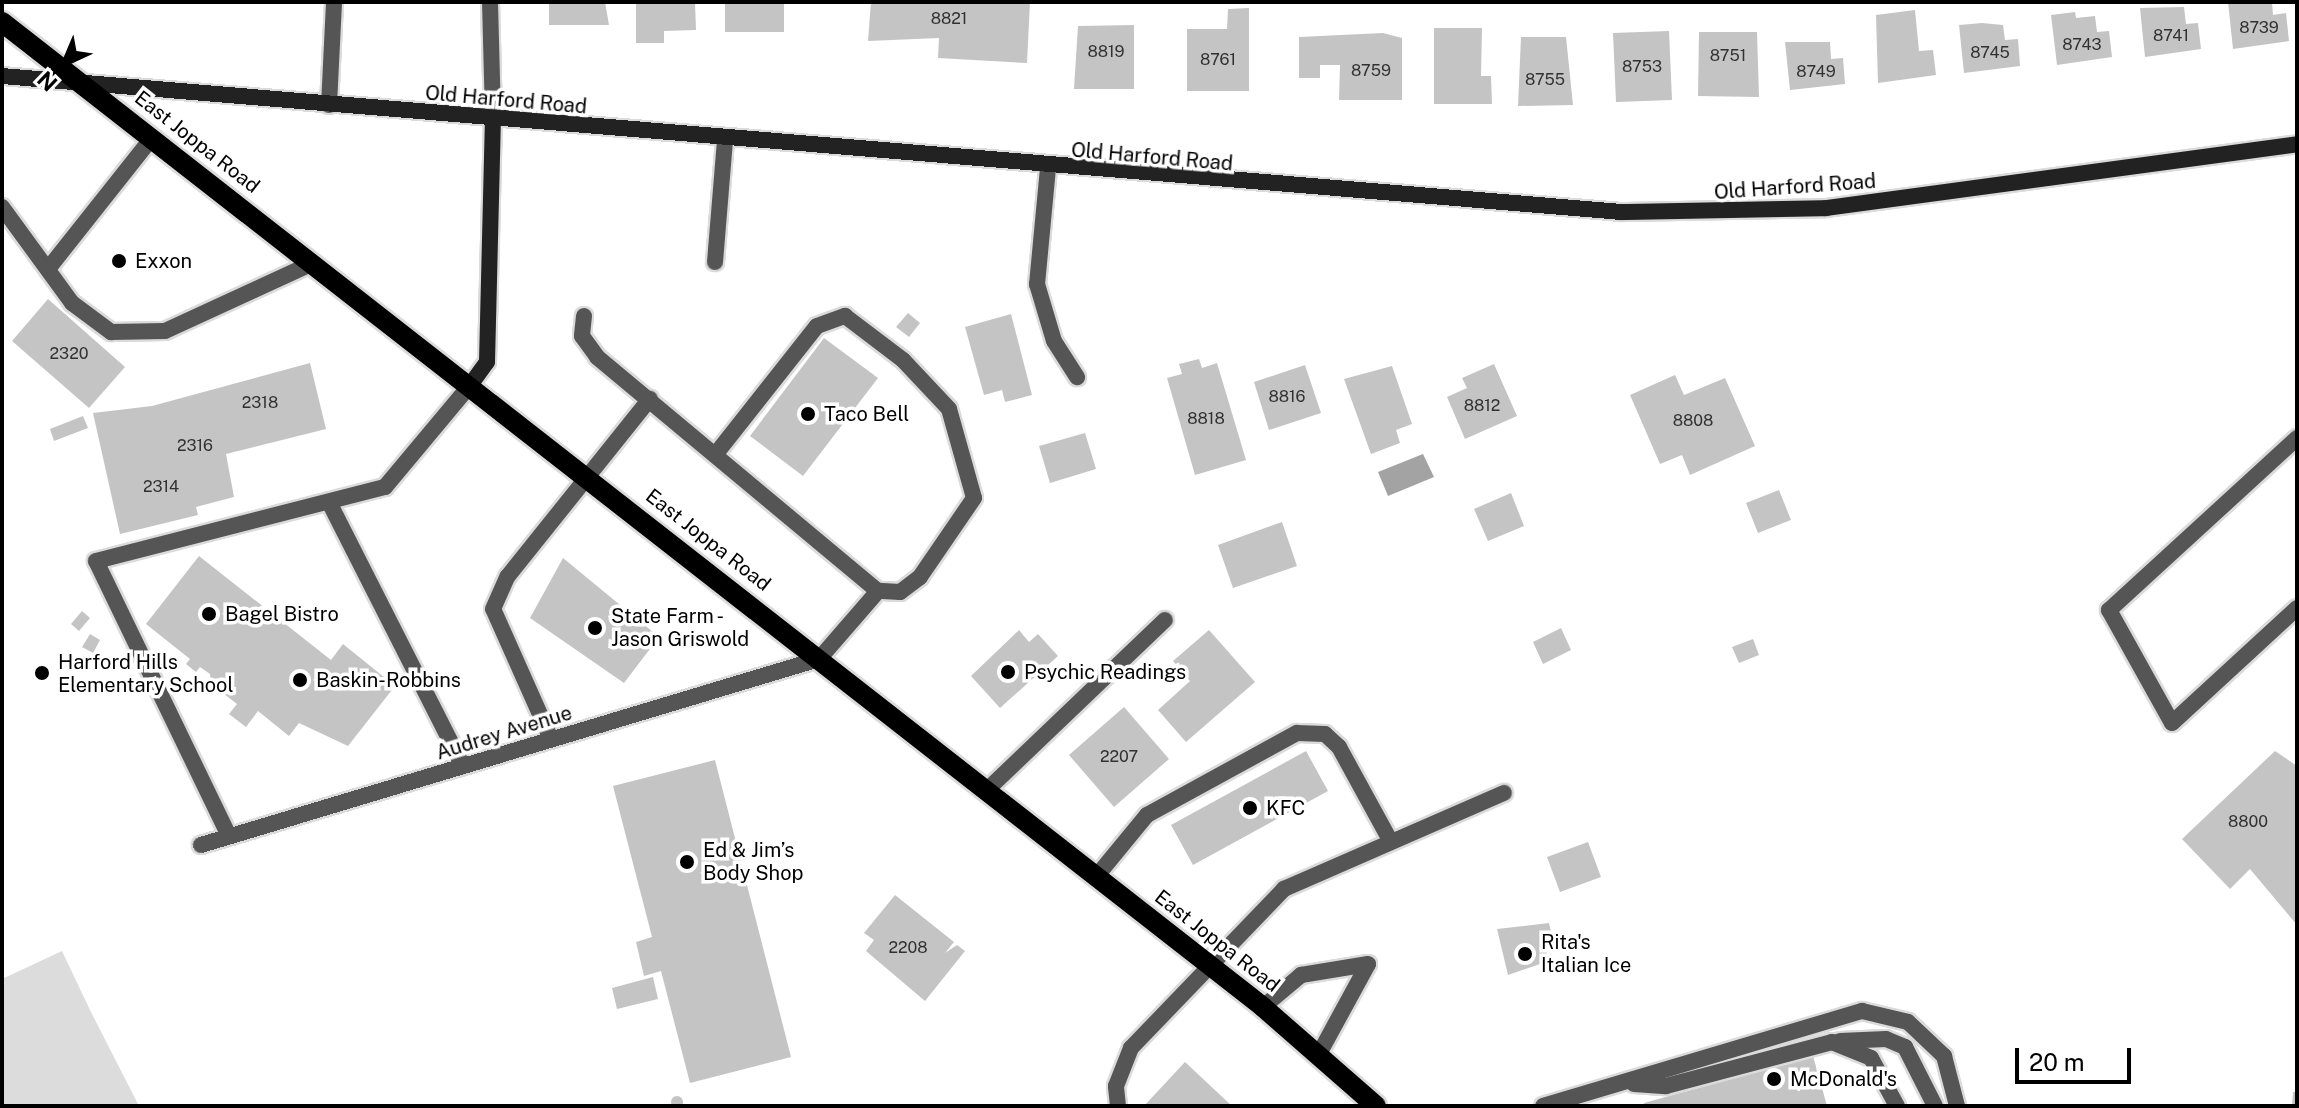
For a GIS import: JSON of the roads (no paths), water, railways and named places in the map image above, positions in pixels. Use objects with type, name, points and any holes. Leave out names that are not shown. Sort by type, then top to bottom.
[{"type":"main road","name":"East Joppa Road","points":[[2,22],[471,384],[1263,1007],[1376,1106]]},
{"type":"street","points":[[329,105],[334,2]]},
{"type":"street","points":[[229,836],[96,561],[385,487],[487,362],[493,119],[490,2]]},
{"type":"street","name":"Old Harford Road","points":[[2,76],[1506,208],[1729,213],[1952,194],[2297,144]]},
{"type":"street","points":[[48,269],[152,138]]},
{"type":"street","points":[[715,262],[725,140]]},
{"type":"street","points":[[1048,168],[1037,284],[1054,341],[1077,377]]},
{"type":"street","points":[[2,207],[72,303],[111,332],[151,331],[313,263]]},
{"type":"street","points":[[584,316],[582,336],[597,357],[878,591],[900,592],[920,577],[974,498],[949,409],[903,360],[845,316],[817,326],[715,455]]},
{"type":"street","points":[[551,739],[493,609],[508,576],[650,399]]},
{"type":"street","points":[[2297,438],[2109,610],[2172,723],[2297,608]]},
{"type":"street","points":[[329,502],[463,766]]},
{"type":"street","points":[[819,659],[878,591]]},
{"type":"street","points":[[987,790],[1165,620]]},
{"type":"street","name":"Audrey Avenue","points":[[201,845],[819,659]]},
{"type":"street","points":[[1096,877],[1147,815],[1297,733],[1325,734],[1339,747],[1391,842]]},
{"type":"street","points":[[1118,1106],[1116,1086],[1131,1048],[1284,889],[1504,793]]},
{"type":"street","points":[[1263,1007],[1301,975],[1368,964],[1319,1054]]},
{"type":"street","points":[[1543,1106],[1862,1011],[1908,1022],[1944,1056],[1957,1106]]},
{"type":"street","points":[[1622,1083],[1666,1086],[1832,1042],[1867,1037],[1905,1047],[1935,1106]]},
{"type":"street","points":[[1832,1042],[1871,1058],[1897,1106]]},
{"type":"place","name":"Exxon","points":[[119,261]]},
{"type":"place","name":"Taco Bell","points":[[808,414]]},
{"type":"place","name":"Bagel Bistro","points":[[209,614]]},
{"type":"place","name":"State Farm - Jason Griswold","points":[[595,628]]},
{"type":"place","name":"Psychic Readings","points":[[1008,672]]},
{"type":"place","name":"Harford Hills Elementary School","points":[[42,673]]},
{"type":"place","name":"Baskin-Robbins","points":[[300,680]]},
{"type":"place","name":"KFC","points":[[1250,808]]},
{"type":"place","name":"Ed & Jim’s Body Shop","points":[[687,862]]},
{"type":"place","name":"Rita's Italian Ice","points":[[1525,954]]},
{"type":"place","name":"McDonald's","points":[[1774,1079]]}]
